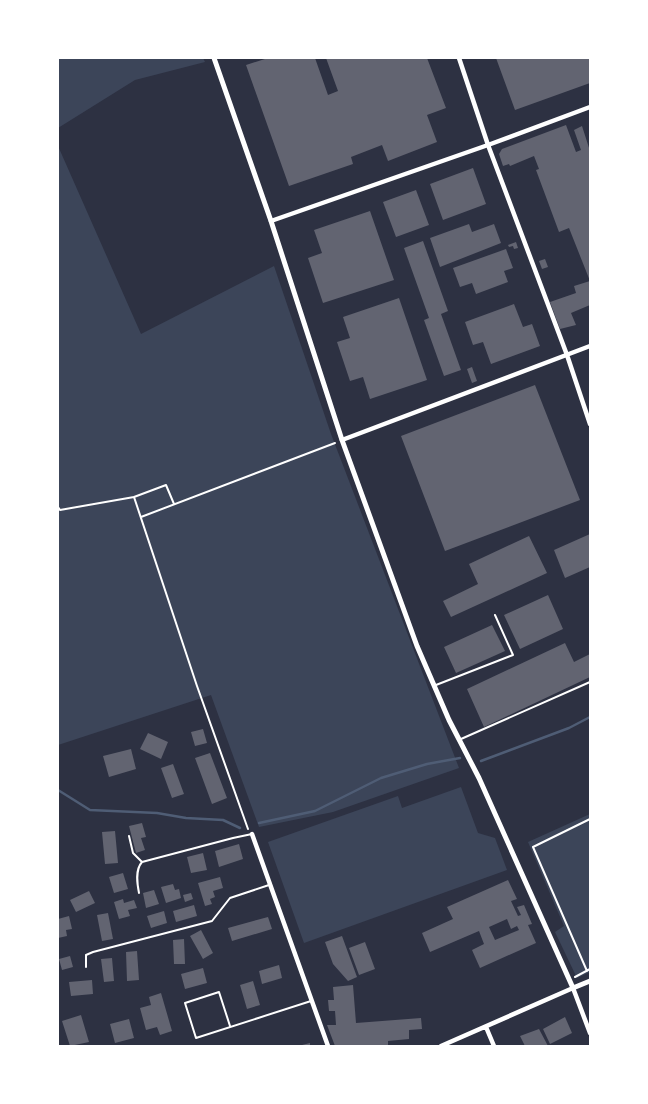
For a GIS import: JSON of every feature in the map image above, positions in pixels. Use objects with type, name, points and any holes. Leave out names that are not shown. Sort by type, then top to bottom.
[{"type":"street","points":[[214,58],[271,221],[342,440],[417,646],[459,740],[479,778],[573,988],[590,1033]]},
{"type":"street","points":[[459,58],[488,145],[567,355],[590,424]]},
{"type":"street","points":[[271,221],[590,107]]},
{"type":"street","points":[[342,440],[590,346]]},
{"type":"street","points":[[252,834],[328,1046]]},
{"type":"street","points":[[441,1046],[590,981]]},
{"type":"street","points":[[486,1027],[494,1046]]},
{"type":"lane","points":[[434,686],[513,655],[496,615]]},
{"type":"lane","points":[[459,740],[590,682]]},
{"type":"lane","points":[[140,893],[137,881],[139,865],[142,862],[252,834]]},
{"type":"lane","points":[[129,836],[133,853],[142,862]]},
{"type":"lane","points":[[86,967],[86,955],[212,921],[230,898],[270,885]]},
{"type":"lane","points":[[230,1026],[219,992],[185,1003],[196,1038],[311,1001]]},
{"type":"path","points":[[141,517],[342,440]]},
{"type":"path","points":[[58,507],[60,510],[134,497],[166,485],[174,504]]},
{"type":"path","points":[[134,497],[200,695],[247,826],[252,834]]},
{"type":"path","points":[[587,971],[533,847],[590,819]]},
{"type":"path","points":[[569,980],[590,969]]},
{"type":"shaded area","points":[[58,58],[203,58],[205,62],[135,80],[58,128]]},
{"type":"shaded area","points":[[58,146],[141,334],[274,266],[331,434],[459,768],[333,812],[259,827],[211,695],[58,745]]},
{"type":"shaded area","points":[[461,787],[478,833],[495,838],[507,870],[304,943],[268,842],[398,796],[402,808]]},
{"type":"shaded area","points":[[590,814],[590,972],[577,978],[555,932],[564,926],[528,842]]},
{"type":"building","points":[[268,58],[315,58],[328,95],[338,91],[326,58],[427,58],[446,108],[427,115],[437,142],[388,161],[382,145],[351,157],[353,164],[289,186],[246,65]]},
{"type":"building","points":[[496,58],[590,58],[590,83],[515,110]]},
{"type":"building","points":[[566,125],[576,152],[581,150],[574,130],[582,126],[590,151],[590,281],[569,228],[559,232],[536,170],[539,169],[534,156],[510,166],[509,164],[503,166],[499,154],[502,149]]},
{"type":"building","points":[[473,168],[486,204],[443,220],[430,184]]},
{"type":"building","points":[[416,190],[429,225],[396,237],[383,202]]},
{"type":"building","points":[[370,211],[394,280],[323,303],[308,258],[322,253],[314,230]]},
{"type":"building","points":[[469,224],[472,232],[494,224],[501,243],[440,267],[430,238]]},
{"type":"building","points":[[423,241],[448,311],[441,314],[461,370],[444,376],[424,320],[429,318],[404,248]]},
{"type":"building","points":[[516,242],[518,248],[509,247],[508,245]]},
{"type":"building","points":[[506,249],[513,268],[504,271],[508,282],[476,294],[472,283],[460,287],[453,268]]},
{"type":"building","points":[[545,259],[548,267],[542,269],[539,261]]},
{"type":"building","points":[[590,281],[590,305],[571,313],[576,325],[560,329],[550,302],[576,293],[574,286]]},
{"type":"building","points":[[399,298],[427,380],[370,399],[363,377],[350,381],[337,342],[350,338],[343,317]]},
{"type":"building","points":[[514,304],[523,327],[532,324],[540,346],[491,364],[483,342],[473,345],[465,322]]},
{"type":"building","points":[[472,367],[477,381],[472,383],[467,369]]},
{"type":"building","points":[[535,385],[580,500],[445,551],[401,436]]},
{"type":"building","points":[[590,534],[590,567],[565,578],[554,550]]},
{"type":"building","points":[[529,536],[547,573],[451,617],[443,601],[478,584],[469,564]]},
{"type":"building","points":[[548,595],[563,629],[520,649],[504,615]]},
{"type":"building","points":[[492,625],[505,651],[456,673],[444,647]]},
{"type":"building","points":[[565,643],[574,662],[590,654],[590,677],[484,727],[467,689]]},
{"type":"building","points":[[203,729],[207,743],[195,746],[191,732]]},
{"type":"building","points":[[148,733],[168,742],[161,759],[140,749]]},
{"type":"building","points":[[131,749],[136,769],[109,777],[103,756]]},
{"type":"building","points":[[210,753],[227,798],[212,804],[195,758]]},
{"type":"building","points":[[173,764],[184,794],[172,798],[161,768]]},
{"type":"building","points":[[142,823],[146,837],[141,838],[145,850],[136,853],[129,826]]},
{"type":"building","points":[[115,831],[118,863],[105,864],[102,832]]},
{"type":"building","points":[[239,844],[243,859],[219,867],[215,851]]},
{"type":"building","points":[[203,853],[207,870],[191,873],[187,857]]},
{"type":"building","points":[[123,873],[128,889],[114,893],[109,877]]},
{"type":"building","points":[[220,877],[223,888],[213,891],[215,897],[210,899],[212,904],[205,906],[198,883]]},
{"type":"building","points":[[508,880],[517,899],[511,901],[518,916],[521,915],[517,907],[524,905],[532,924],[528,925],[536,943],[480,968],[472,950],[484,944],[479,931],[430,952],[422,933],[453,919],[447,907]],"holes":[[[507,919],[511,929],[517,926],[519,930],[495,940],[489,927]]]},
{"type":"building","points":[[173,884],[175,890],[179,889],[181,898],[166,903],[161,887]]},
{"type":"building","points":[[154,890],[159,904],[146,908],[143,893]]},
{"type":"building","points":[[89,891],[95,903],[76,912],[70,900]]},
{"type":"building","points":[[191,893],[193,899],[185,902],[183,895]]},
{"type":"building","points":[[123,899],[124,903],[134,900],[137,908],[128,910],[130,916],[119,919],[114,902]]},
{"type":"building","points":[[194,905],[197,916],[176,922],[173,911]]},
{"type":"building","points":[[164,911],[167,923],[151,928],[147,916]]},
{"type":"building","points":[[108,913],[113,939],[102,941],[97,915]]},
{"type":"building","points":[[69,916],[72,929],[66,930],[67,936],[58,938],[58,919]]},
{"type":"building","points":[[268,917],[272,929],[232,941],[228,928]]},
{"type":"building","points":[[201,930],[213,953],[203,959],[190,936]]},
{"type":"building","points":[[342,936],[357,977],[348,981],[333,964],[325,942]]},
{"type":"building","points":[[184,939],[185,964],[174,964],[173,940]]},
{"type":"building","points":[[365,942],[375,969],[359,975],[349,948]]},
{"type":"building","points":[[137,951],[139,980],[127,981],[126,952]]},
{"type":"building","points":[[70,956],[73,967],[62,970],[59,959]]},
{"type":"building","points":[[112,958],[114,981],[104,982],[101,959]]},
{"type":"building","points":[[279,965],[282,978],[262,984],[259,971]]},
{"type":"building","points":[[203,968],[207,983],[185,989],[181,974]]},
{"type":"building","points":[[92,980],[93,994],[71,996],[69,982]]},
{"type":"building","points":[[253,981],[260,1005],[247,1009],[240,985]]},
{"type":"building","points":[[353,985],[356,1023],[421,1018],[422,1029],[409,1030],[409,1039],[388,1041],[388,1046],[335,1046],[327,1025],[336,1025],[335,1011],[329,1011],[328,1000],[334,1000],[333,987]]},
{"type":"building","points":[[161,993],[172,1031],[160,1035],[157,1027],[146,1030],[140,1008],[151,1005],[149,997]]},
{"type":"building","points":[[81,1015],[89,1042],[70,1046],[62,1021]]},
{"type":"building","points":[[565,1017],[572,1033],[550,1044],[543,1029]]},
{"type":"building","points":[[129,1019],[134,1038],[115,1043],[110,1024]]},
{"type":"building","points":[[539,1029],[548,1046],[525,1046],[520,1036]]},
{"type":"building","points":[[310,1043],[310,1046],[298,1046]]},
{"type":"waterway","points":[[481,761],[569,728],[590,717]]},
{"type":"waterway","points":[[259,823],[315,811],[381,778],[427,764],[460,758]]},
{"type":"waterway","points":[[58,790],[90,810],[157,813],[186,818],[223,820],[240,828]]}]
